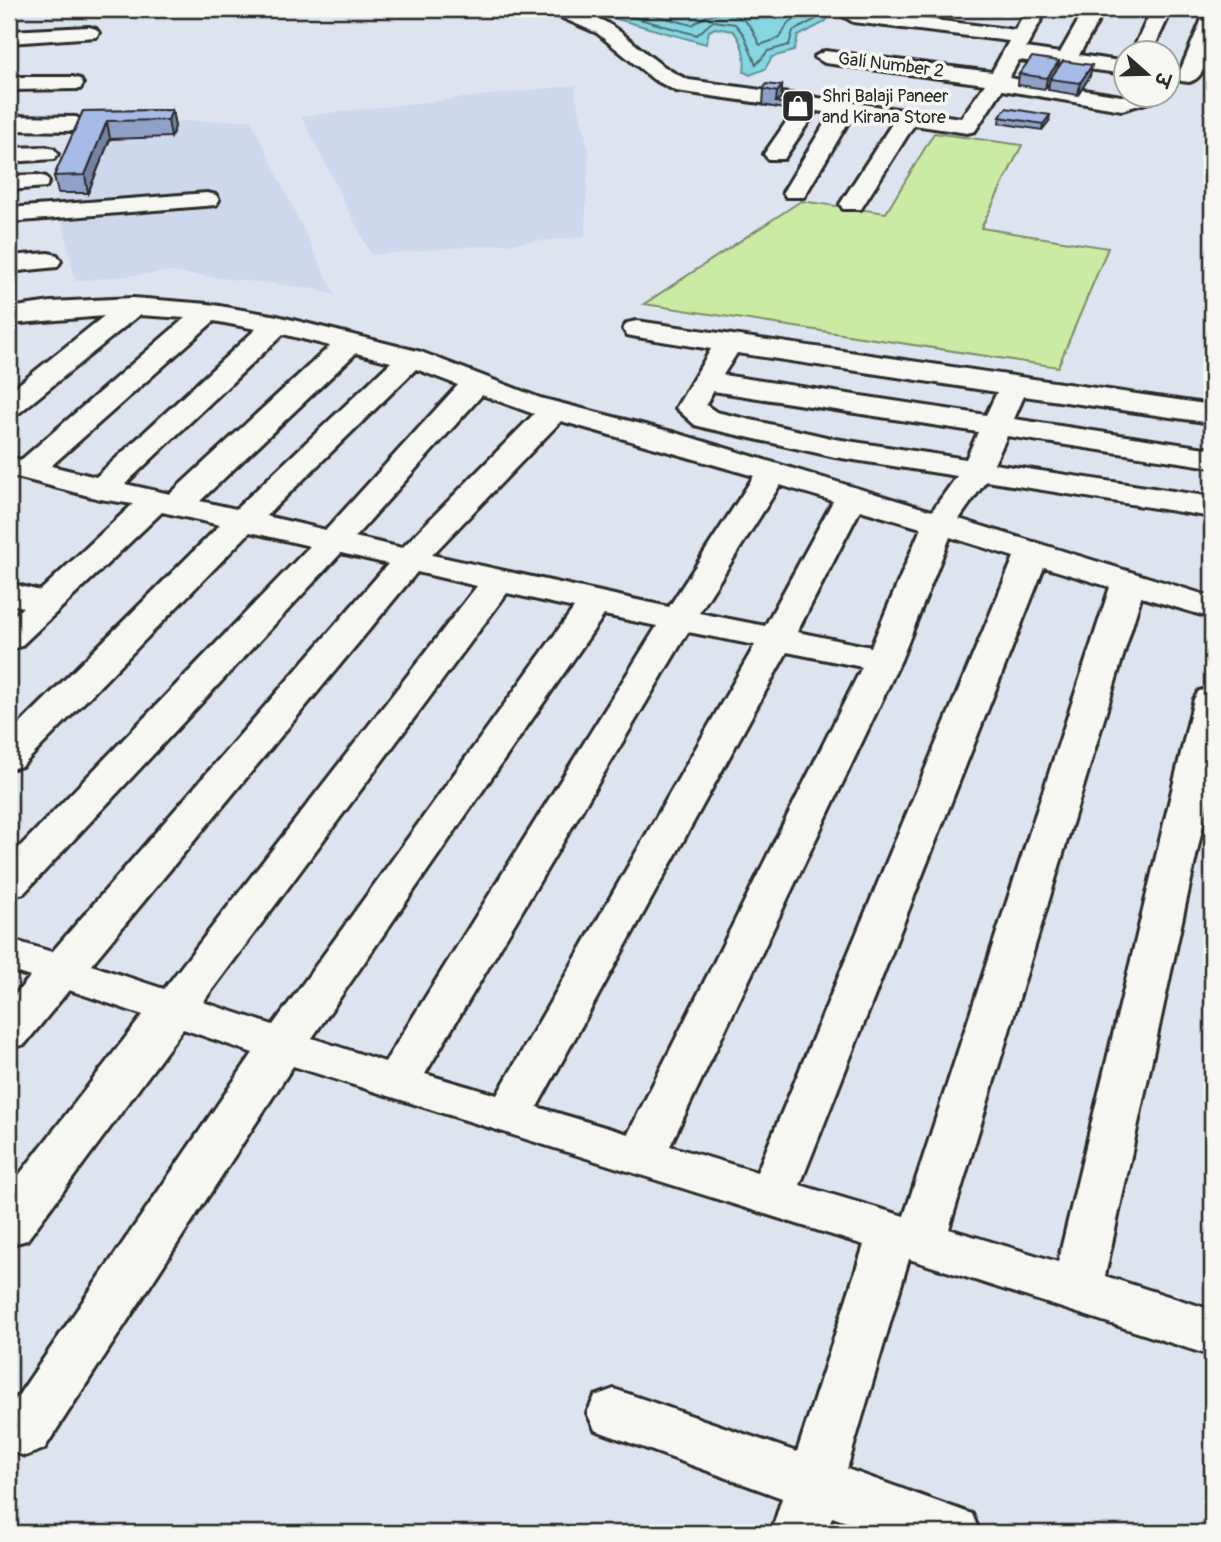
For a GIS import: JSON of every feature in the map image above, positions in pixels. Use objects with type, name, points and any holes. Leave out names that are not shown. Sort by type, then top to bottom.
[{"type":"street","points":[[558,9],[605,30],[664,80],[749,96],[967,126],[1005,68],[1037,9]]},
{"type":"street","points":[[1066,60],[1095,9]]},
{"type":"street","points":[[1149,38],[1162,9]]},
{"type":"street","points":[[1193,82],[1208,14]]},
{"type":"street","points":[[853,16],[1005,68],[1112,78]]},
{"type":"street","points":[[9,37],[89,33]]},
{"type":"street","points":[[35,84],[56,35]]},
{"type":"street","points":[[985,55],[1005,68]]},
{"type":"street","name":"Gali Number 2","points":[[825,57],[1005,68],[1112,100]]},
{"type":"street","points":[[958,98],[1005,68],[1066,60],[1112,66]]},
{"type":"street","points":[[9,85],[72,84]]},
{"type":"street","points":[[776,154],[810,104]]},
{"type":"street","points":[[795,192],[845,109]]},
{"type":"street","points":[[852,204],[907,118]]},
{"type":"street","points":[[9,123],[76,124]]},
{"type":"street","points":[[9,155],[46,154]]},
{"type":"street","points":[[9,183],[37,182]]},
{"type":"street","points":[[9,215],[207,200]]},
{"type":"street","points":[[9,264],[48,261]]},
{"type":"street","points":[[9,407],[133,306]]},
{"type":"street","points":[[16,320],[133,306],[208,312],[277,324],[411,358],[554,411],[665,439],[851,497],[1212,507]]},
{"type":"street","points":[[18,468],[208,312]]},
{"type":"street","points":[[100,490],[277,324]]},
{"type":"street","points":[[637,329],[1212,414]]},
{"type":"street","points":[[9,639],[47,603],[350,343]]},
{"type":"street","points":[[729,343],[691,408],[706,419],[800,441],[956,501],[1032,554],[1212,608]]},
{"type":"street","points":[[9,757],[242,522],[411,358]]},
{"type":"street","points":[[705,381],[997,427],[1212,457]]},
{"type":"street","points":[[9,883],[333,542],[477,382]]},
{"type":"street","points":[[640,1158],[883,660],[956,501],[997,427],[1014,386]]},
{"type":"street","points":[[9,1032],[411,558],[554,411]]},
{"type":"street","points":[[18,468],[100,490],[411,558],[595,603],[883,660]]},
{"type":"street","points":[[396,1083],[677,621],[772,472]]},
{"type":"street","points":[[508,1117],[776,639],[851,497]]},
{"type":"street","points":[[771,1198],[1032,554]]},
{"type":"street","points":[[9,1225],[499,580]]},
{"type":"street","points":[[806,1508],[906,1238],[1128,584]]},
{"type":"street","points":[[9,593],[47,603]]},
{"type":"street","points":[[25,1431],[283,1045],[595,603]]},
{"type":"street","points":[[1077,1289],[1212,699]]},
{"type":"street","points":[[9,954],[396,1083],[1077,1289],[1212,1333]]},
{"type":"street","points":[[614,1413],[806,1508],[952,1533]]},
{"type":"shaded area","points":[[577,85],[575,92],[589,150],[585,237],[371,255],[301,116]]},
{"type":"shaded area","points":[[251,120],[335,295],[309,288],[168,272],[75,281],[55,187],[80,123]]},
{"type":"green space","points":[[934,133],[1022,145],[981,228],[1108,248],[1058,367],[644,304],[801,201],[886,213]]},
{"type":"water","points":[[581,9],[834,9],[825,22],[798,36],[794,51],[772,57],[765,69],[750,75],[744,72],[743,50],[733,31],[715,28],[709,31],[706,44]]},
{"type":"building","points":[[1032,57],[1059,61],[1047,78],[1019,74]]},
{"type":"building","points":[[1063,61],[1092,65],[1080,83],[1050,79]]},
{"type":"building","points":[[766,84],[782,86],[777,92],[764,89]]},
{"type":"building","points":[[782,97],[803,100],[798,106],[776,102]]},
{"type":"building","points":[[1006,108],[1050,115],[1043,124],[1000,117]]},
{"type":"building","points":[[172,110],[168,120],[107,121],[85,175],[54,176],[83,111]]},
{"type":"place","name":"Shri Balaji Paneer and Kirana Store","points":[[798,106]]}]
